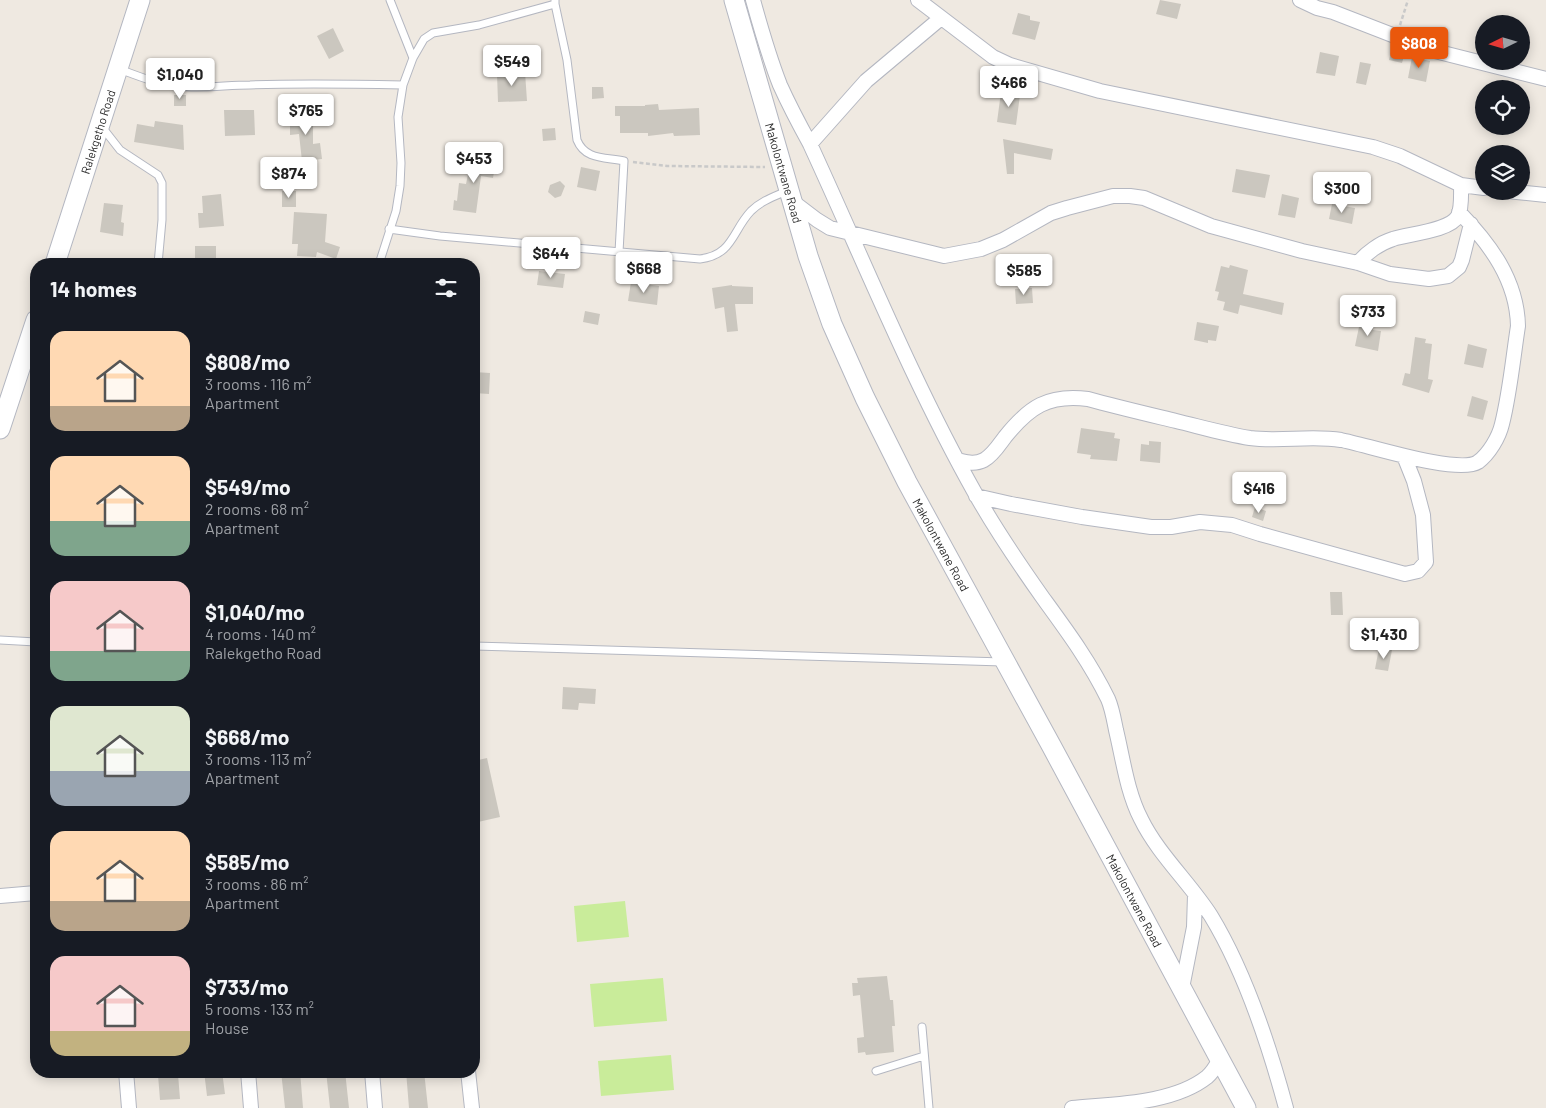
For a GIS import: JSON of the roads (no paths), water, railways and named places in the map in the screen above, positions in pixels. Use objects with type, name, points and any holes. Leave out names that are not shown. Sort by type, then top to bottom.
[{"type":"main road","name":"Ralekgetho Road","points":[[57,258],[140,0]]},
{"type":"main road","name":"Makolontwane Road","points":[[734,0],[808,256],[832,324],[865,398],[907,482],[1246,1108]]},
{"type":"main road","points":[[0,429],[30,338]]},
{"type":"street","points":[[753,0],[780,84],[810,144],[907,359],[957,460],[976,496],[1009,549],[1084,654],[1110,702],[1131,791],[1141,820],[1210,916],[1238,969],[1275,1066],[1286,1108]]},
{"type":"street","points":[[918,0],[993,57],[1010,65],[1100,91],[1373,147],[1400,156],[1461,185],[1475,187]]},
{"type":"street","points":[[1300,0],[1431,50],[1546,79]]},
{"type":"street","points":[[810,144],[866,81],[941,18]]},
{"type":"street","points":[[1358,263],[1368,253],[1391,239],[1444,227],[1457,217],[1461,185]]},
{"type":"street","points":[[1530,193],[1546,195]]},
{"type":"street","points":[[790,196],[817,220],[830,228],[944,256],[981,249],[1003,240],[1051,213],[1113,196],[1130,196],[1144,198],[1211,226],[1302,251],[1358,263],[1390,274],[1429,279],[1448,276],[1455,271],[1462,260],[1471,224]]},
{"type":"street","points":[[957,460],[970,463],[984,460],[991,455],[1015,424],[1036,406],[1048,401],[1075,397],[1241,436],[1281,440],[1312,437],[1325,438],[1341,440],[1423,460],[1468,466],[1476,463],[1484,457],[1498,436],[1502,425],[1518,326],[1518,310],[1504,269],[1471,224],[1459,212]]},
{"type":"street","points":[[976,496],[1082,517],[1151,527],[1171,527],[1200,522],[1232,525],[1406,574],[1418,572],[1426,562],[1423,515],[1414,481],[1404,456]]},
{"type":"street","points":[[0,896],[30,894]]},
{"type":"street","points":[[1182,988],[1194,927],[1195,895]]},
{"type":"street","points":[[1072,1108],[1149,1100],[1181,1091],[1205,1079],[1220,1059]]},
{"type":"street","points":[[127,1078],[129,1108]]},
{"type":"street","points":[[248,1078],[250,1108]]},
{"type":"street","points":[[373,1078],[375,1108]]},
{"type":"street","points":[[469,1078],[472,1108]]},
{"type":"lane","points":[[390,0],[412,58]]},
{"type":"lane","points":[[381,258],[396,211],[400,186],[401,163],[398,117],[403,85],[412,58],[424,39],[433,33],[479,25],[555,2],[567,60],[577,140],[581,149],[588,155],[624,161],[619,252]]},
{"type":"lane","points":[[118,68],[152,81],[176,86],[202,88],[248,85],[403,85]]},
{"type":"lane","points":[[100,125],[120,150],[158,175],[162,183],[162,220],[159,258]]},
{"type":"lane","points":[[389,229],[440,236],[700,259],[712,257],[722,252],[753,209],[764,201],[790,196]]},
{"type":"lane","points":[[0,640],[30,642]]},
{"type":"lane","points":[[480,646],[1006,662]]},
{"type":"lane","points":[[922,1027],[929,1108]]},
{"type":"lane","points":[[876,1071],[924,1056]]}]
